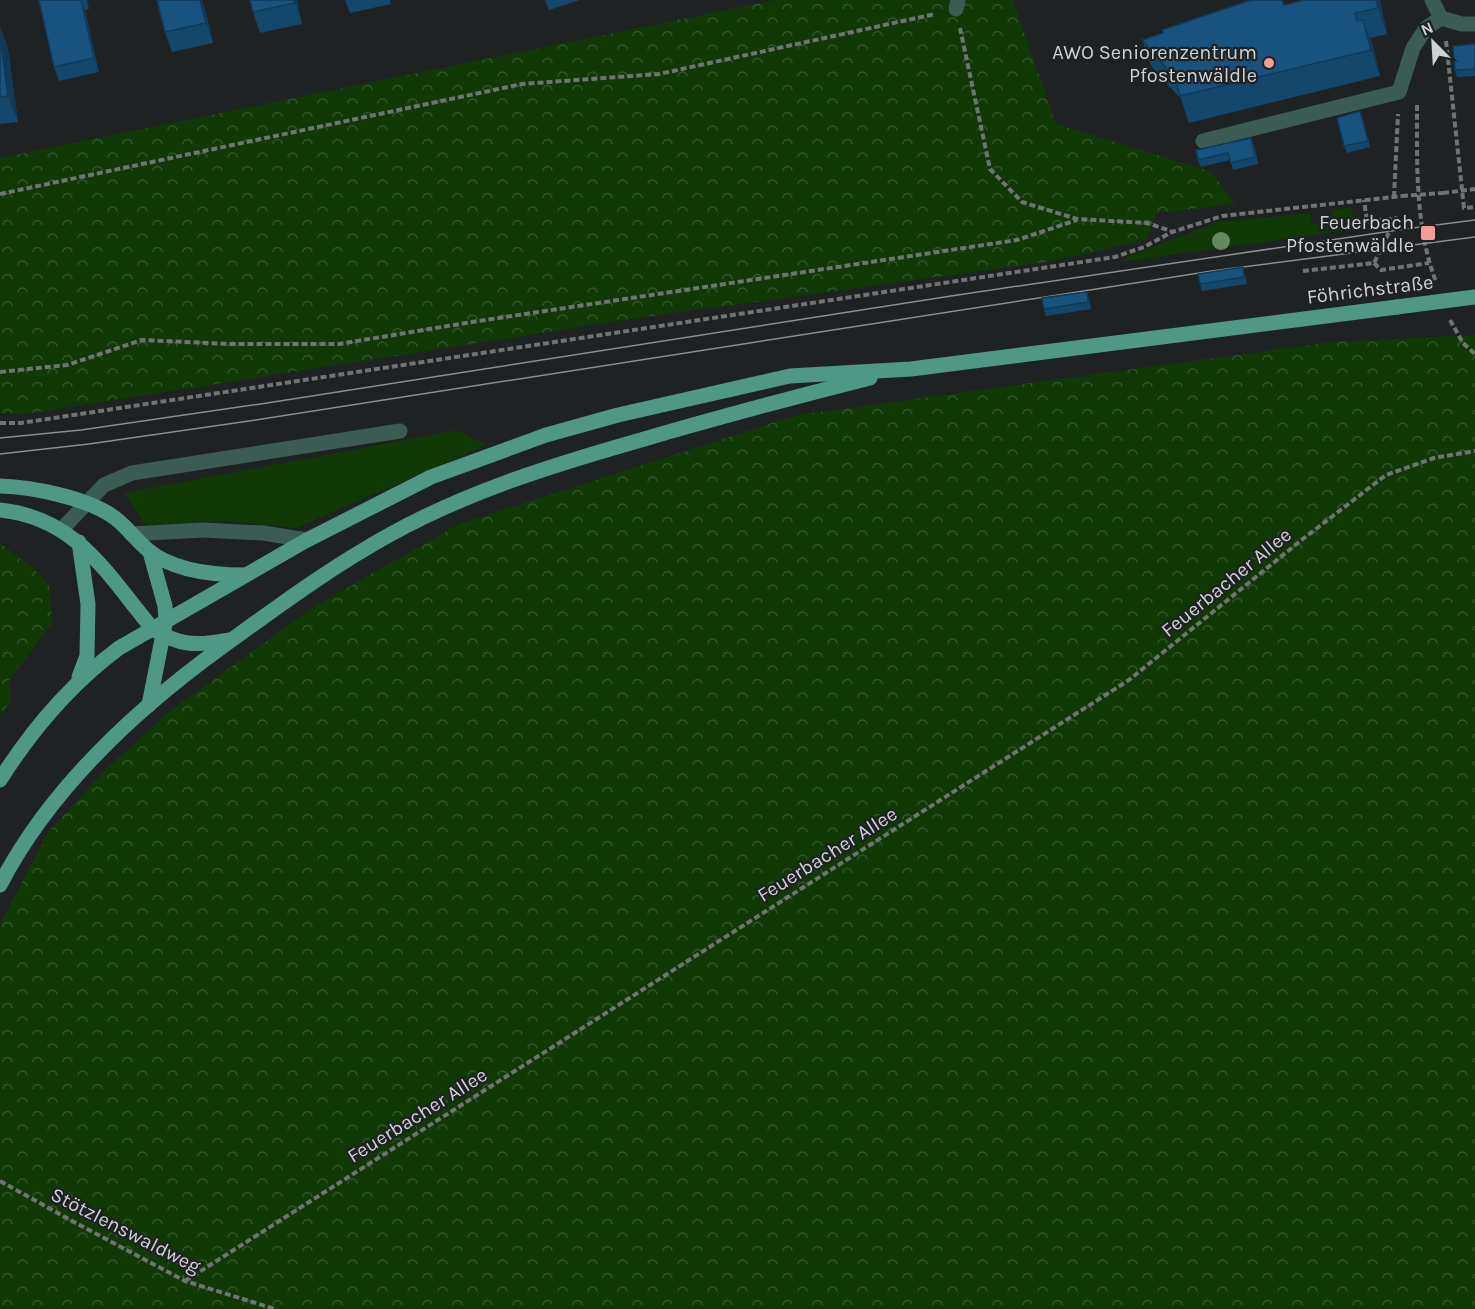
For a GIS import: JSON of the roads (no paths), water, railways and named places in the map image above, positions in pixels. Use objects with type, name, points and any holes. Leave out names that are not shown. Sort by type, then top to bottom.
[{"type":"main road","name":"Föhrichstraße","points":[[911,369],[1475,297]]},
{"type":"main road","points":[[148,705],[158,632],[166,619],[307,540],[431,477],[484,456],[577,426],[790,376],[911,369]]},
{"type":"main road","points":[[0,885],[9,867],[45,815],[84,767],[148,705],[188,671],[287,598],[392,533],[456,502],[516,478],[575,459],[767,403],[911,369]]},
{"type":"main road","points":[[0,486],[25,487],[88,504],[114,517],[150,552],[178,565],[212,574],[245,575]]},
{"type":"main road","points":[[0,510],[36,517],[62,530],[79,542],[158,632],[178,641],[201,645],[233,638]]},
{"type":"main road","points":[[76,685],[87,656],[88,646],[88,604],[79,542]]},
{"type":"main road","points":[[150,552],[165,606],[166,619]]},
{"type":"main road","points":[[0,780],[47,718],[94,666],[158,632]]},
{"type":"street","points":[[1432,0],[1441,18],[1462,24],[1475,24]]},
{"type":"street","points":[[1203,141],[1399,92],[1413,48],[1426,28],[1441,18]]},
{"type":"street","points":[[62,530],[104,485],[132,473],[400,431]]},
{"type":"street","points":[[131,534],[203,530],[263,533],[307,540]]},
{"type":"tram line","points":[[0,438],[81,430],[267,403],[951,296],[1475,220]]},
{"type":"tram line","points":[[0,454],[249,421],[1212,271],[1475,237]]},
{"type":"place","name":"AWO Seniorenzentrum Pfostenwäldle","points":[[1269,63]]},
{"type":"place","name":"Feuerbach Pfostenwäldle","points":[[1428,233]]}]
